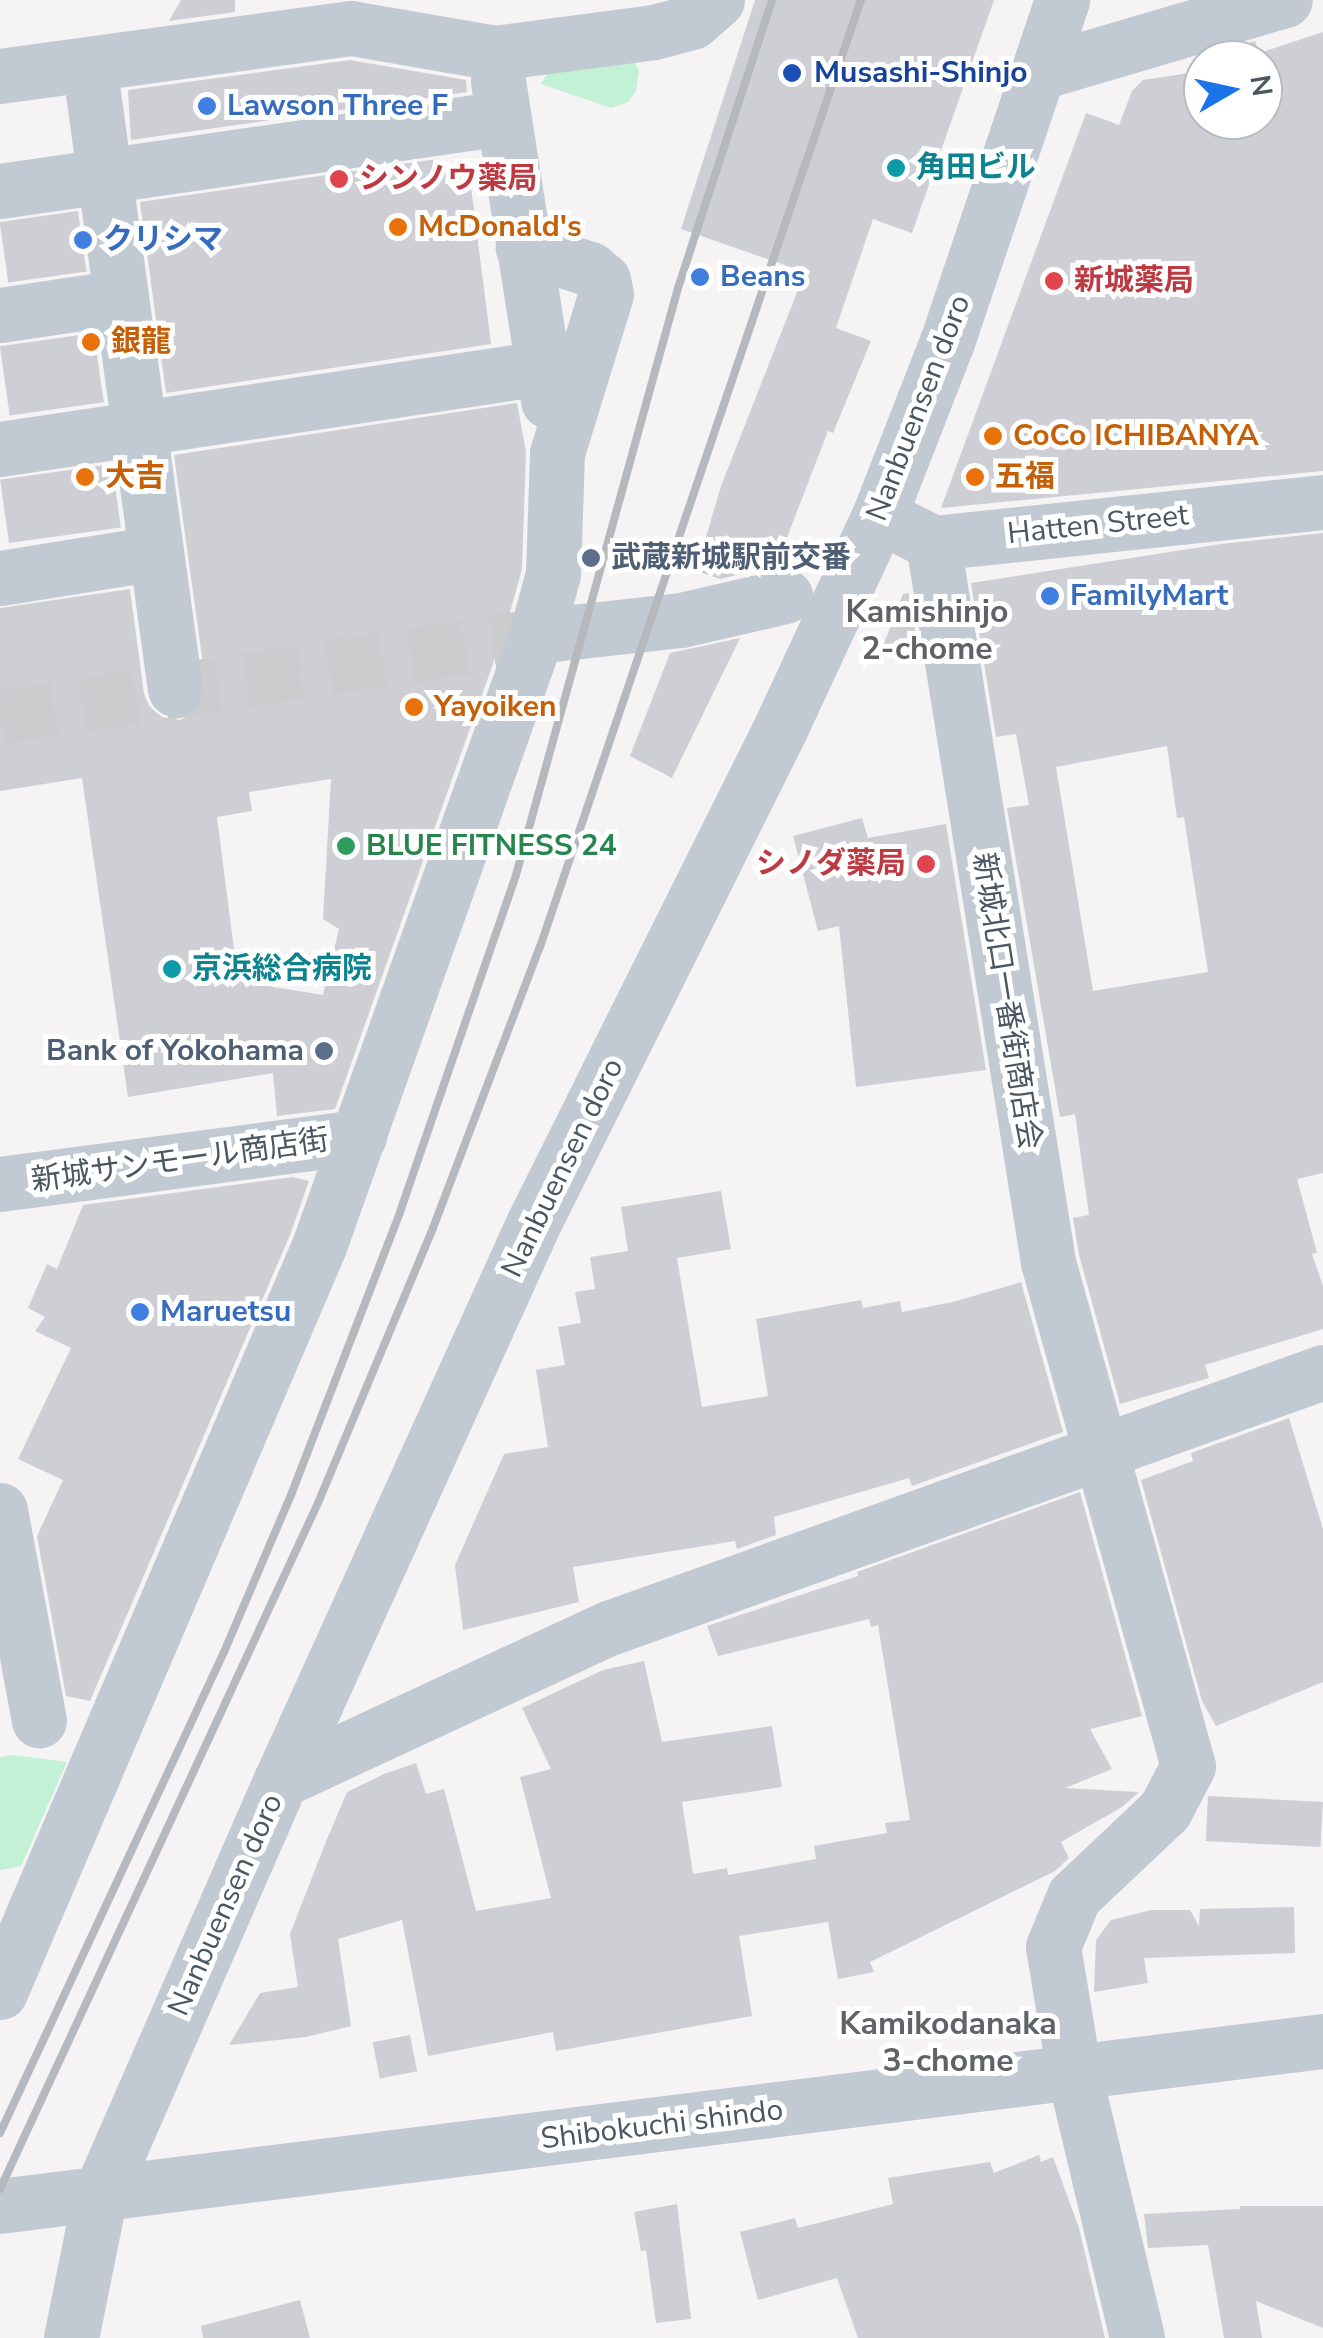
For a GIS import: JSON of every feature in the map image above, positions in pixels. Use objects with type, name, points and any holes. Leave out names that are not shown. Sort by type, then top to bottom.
[{"type":"street","points":[[0,76],[89,64],[348,14],[494,54],[654,32],[692,22],[717,0]]},
{"type":"street","name":"Nanbuensen doro","points":[[72,2338],[100,2194],[281,1780],[534,1222],[780,729],[879,516],[948,342],[1062,0]]},
{"type":"street","points":[[1040,72],[1285,0]]},
{"type":"street","points":[[0,1992],[319,1246],[536,636],[553,574],[557,452],[494,54]]},
{"type":"street","points":[[89,64],[175,689]]},
{"type":"street","points":[[0,190],[503,118]]},
{"type":"street","points":[[523,247],[590,268],[606,286],[557,452]]},
{"type":"street","points":[[0,315],[121,297]]},
{"type":"street","points":[[0,449],[542,368]]},
{"type":"street","name":"Hatten Street","points":[[933,543],[1323,502]]},
{"type":"street","points":[[879,516],[933,543]]},
{"type":"street","name":"新城北口一番街商店会","points":[[933,543],[1048,1262],[1188,1766],[1165,1810],[1074,1896],[1053,1947],[1074,2072],[1137,2338]]},
{"type":"street","points":[[0,578],[156,553]]},
{"type":"street","points":[[536,636],[681,620],[785,596]]},
{"type":"street","name":"新城サンモール商店街","points":[[0,1184],[359,1137]]},
{"type":"street","points":[[281,1780],[609,1628],[1323,1372]]},
{"type":"street","points":[[0,1510],[20,1723],[74,1724],[109,1744]]},
{"type":"street","name":"Shibokuchi shindo","points":[[0,2206],[1323,2041]]},
{"type":"green space","points":[[631,57],[639,70],[636,91],[628,102],[611,108],[541,84],[551,67]]},
{"type":"green space","points":[[0,1757],[67,1762],[21,1866],[0,1870]]},
{"type":"building","points":[[181,0],[235,0],[235,12],[169,21]]},
{"type":"building","points":[[755,0],[994,0],[912,233],[873,219],[836,328],[871,341],[833,433],[828,431],[776,566],[720,579],[696,571],[721,486],[805,272],[681,229]]},
{"type":"building","points":[[1323,32],[1323,471],[941,508],[1086,113],[1119,125],[1132,91],[1143,80],[1183,74],[1183,140],[1283,140],[1283,45]]},
{"type":"building","points":[[350,60],[466,80],[467,92],[131,140],[128,90]]},
{"type":"building","points":[[437,159],[471,187],[491,344],[166,393],[140,202]]},
{"type":"building","points":[[78,211],[86,271],[8,282],[0,222]]},
{"type":"building","points":[[94,333],[104,402],[10,416],[0,346]]},
{"type":"building","points":[[517,403],[526,452],[522,569],[506,627],[335,1109],[277,1116],[273,1073],[128,1097],[82,778],[0,791],[0,608],[130,589],[144,694],[150,707],[162,717],[180,720],[193,714],[203,702],[206,686],[174,455]],"holes":[[[331,779],[323,919],[339,929],[323,995],[238,981],[217,817],[252,811],[249,792]]]},
{"type":"building","points":[[112,464],[121,527],[9,543],[0,480]]},
{"type":"building","points":[[1323,533],[1323,1173],[1297,1179],[1317,1253],[1312,1254],[1323,1286],[1323,1329],[1205,1365],[1209,1378],[1120,1404],[1079,1255],[1073,1218],[1089,1215],[1075,1114],[1060,1117],[1007,808],[1029,805],[1016,734],[996,737],[971,583],[1221,544]],"holes":[[[1167,746],[1177,818],[1184,817],[1208,972],[1093,991],[1056,767]]]},
{"type":"building","points":[[909,593],[918,648],[880,654],[903,594]]},
{"type":"building","points":[[740,638],[672,778],[630,756],[670,653]]},
{"type":"building","points":[[862,818],[868,838],[946,824],[986,1070],[856,1087],[839,926],[818,931],[793,836]]},
{"type":"building","points":[[293,1177],[309,1181],[290,1235],[90,1701],[66,1696],[37,1536],[63,1480],[18,1459],[71,1348],[35,1331],[45,1317],[28,1308],[47,1264],[57,1269],[83,1205]]},
{"type":"building","points":[[721,1191],[731,1249],[677,1258],[702,1407],[768,1396],[756,1319],[861,1300],[863,1308],[900,1301],[902,1312],[1021,1282],[1063,1432],[912,1486],[909,1478],[774,1517],[776,1535],[737,1549],[735,1541],[573,1567],[579,1602],[463,1630],[455,1565],[504,1454],[548,1447],[536,1370],[565,1365],[558,1327],[581,1323],[575,1292],[595,1289],[590,1257],[628,1251],[621,1207]]},
{"type":"building","points":[[1289,1418],[1323,1529],[1323,1682],[1216,1726],[1202,1701],[1141,1480],[1193,1461],[1191,1453]]},
{"type":"building","points":[[1080,1492],[1142,1716],[1090,1729],[1112,1769],[1065,1788],[1139,1792],[1122,1807],[1061,1842],[1069,1858],[1055,1871],[870,1962],[874,1972],[838,1979],[828,1922],[739,1936],[752,2016],[556,2051],[553,2032],[428,2056],[402,1920],[338,1939],[351,2026],[306,2037],[229,2045],[260,1993],[298,1987],[290,1934],[325,1844],[347,1792],[384,1774],[416,1763],[426,1794],[444,1789],[476,1911],[551,1898],[520,1777],[551,1769],[522,1708],[603,1670],[644,1661],[662,1742],[772,1726],[782,1787],[682,1802],[693,1874],[727,1868],[728,1875],[816,1859],[814,1846],[887,1833],[885,1823],[910,1820],[878,1625],[871,1627],[869,1619],[718,1656],[707,1626],[858,1576],[857,1572]]},
{"type":"building","points":[[1208,1796],[1323,1802],[1320,1847],[1206,1841]]},
{"type":"building","points":[[1294,1907],[1295,1953],[1144,1958],[1148,1983],[1094,1992],[1096,1940],[1111,1920],[1151,1910],[1190,1910],[1199,1926],[1200,1909]]},
{"type":"building","points":[[410,2035],[417,2071],[380,2079],[373,2042]]},
{"type":"building","points":[[1039,2155],[1041,2162],[1053,2157],[1079,2228],[1105,2338],[858,2338],[837,2278],[758,2300],[740,2232],[795,2218],[798,2228],[893,2204],[888,2178],[990,2162],[994,2173]]},
{"type":"building","points":[[677,2204],[691,2319],[656,2323],[646,2250],[641,2251],[634,2212]]},
{"type":"building","points":[[1240,2206],[1323,2206],[1323,2328],[1256,2301],[1262,2338],[1224,2338],[1208,2245],[1148,2248],[1144,2214]]},
{"type":"building","points":[[300,2300],[310,2338],[203,2338],[201,2326]]},
{"type":"tunnel","points":[[0,717],[536,636]]},
{"type":"railway","points":[[0,2133],[224,1652],[291,1495],[400,1212],[516,875],[678,288],[772,0]]},
{"type":"railway","points":[[0,2189],[318,1503],[433,1228],[540,947],[861,0]]},
{"type":"place","name":"Musashi-Shinjo","points":[[792,73]]},
{"type":"place","name":"Lawson Three F","points":[[207,106]]},
{"type":"place","name":"角田ビル","points":[[896,168]]},
{"type":"place","name":"シンノウ薬局","points":[[339,179]]},
{"type":"place","name":"McDonald's","points":[[398,227]]},
{"type":"place","name":"クリシマ","points":[[83,240]]},
{"type":"place","name":"Beans","points":[[700,277]]},
{"type":"place","name":"新城薬局","points":[[1054,281]]},
{"type":"place","name":"銀龍","points":[[91,342]]},
{"type":"place","name":"CoCo ICHIBANYA","points":[[993,436]]},
{"type":"place","name":"大吉","points":[[85,477]]},
{"type":"place","name":"五福","points":[[975,477]]},
{"type":"place","name":"武蔵新城駅前交番","points":[[591,558]]},
{"type":"place","name":"FamilyMart","points":[[1050,596]]},
{"type":"place","name":"Yayoiken","points":[[414,707]]},
{"type":"place","name":"BLUE FITNESS 24","points":[[346,846]]},
{"type":"place","name":"シノダ薬局","points":[[926,864]]},
{"type":"place","name":"京浜総合病院","points":[[172,969]]},
{"type":"place","name":"Bank of Yokohama","points":[[324,1051]]},
{"type":"place","name":"Maruetsu","points":[[140,1312]]},
{"type":"district","name":"Kamishinjo 2-chome","points":[[927,632]]},
{"type":"district","name":"Kamikodanaka 3-chome","points":[[948,2044]]}]
